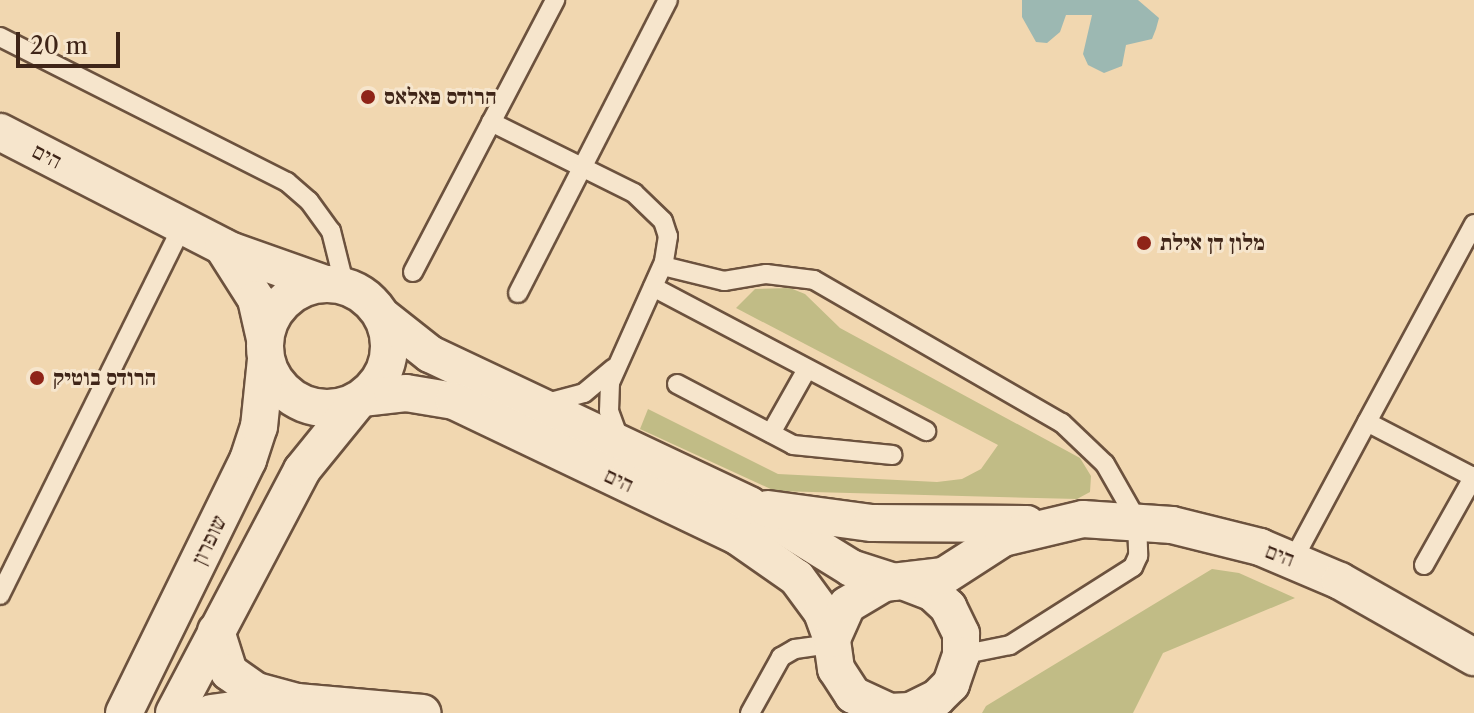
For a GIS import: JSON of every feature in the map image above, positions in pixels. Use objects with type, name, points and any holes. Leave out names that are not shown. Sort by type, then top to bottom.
[{"type":"street","name":"הים","points":[[0,132],[222,246],[284,274],[335,286]]},
{"type":"street","points":[[222,246],[256,299],[266,349],[278,385],[300,403],[330,409],[360,399]]},
{"type":"street","points":[[174,713],[302,470],[387,364],[390,344],[382,316],[363,295],[335,286],[305,288],[281,304],[266,349]]},
{"type":"street","name":"הים","points":[[382,316],[425,351],[743,503],[837,561],[900,582],[944,576],[1003,538],[1065,521]]},
{"type":"street","name":"שופרון","points":[[124,713],[248,460],[262,406],[266,349]]},
{"type":"street","name":"הים","points":[[360,399],[406,393],[454,401],[737,536],[797,578],[822,612],[833,651]]},
{"type":"street","name":"הים","points":[[743,503],[872,523],[1137,520],[1217,534],[1293,560],[1474,657]]},
{"type":"street","points":[[833,651],[861,701],[898,712],[920,708],[945,692],[961,655],[961,634],[948,607],[933,593],[900,582],[857,596],[843,611],[833,651],[838,713]]},
{"type":"street","points":[[216,631],[223,662],[237,680],[297,702]]},
{"type":"street","points":[[211,713],[297,702],[423,713]]},
{"type":"lane","points":[[413,272],[555,0]]},
{"type":"lane","points":[[518,293],[668,0]]},
{"type":"lane","points":[[0,37],[287,182],[309,201],[331,231],[335,286]]},
{"type":"lane","points":[[491,122],[634,193],[658,213],[668,236],[663,266],[613,369],[609,411],[628,448]]},
{"type":"lane","points":[[1293,560],[1474,224]]},
{"type":"lane","points":[[0,595],[182,226]]},
{"type":"lane","points":[[663,266],[724,281],[786,274],[822,284],[1062,423],[1105,464],[1137,520],[1138,556],[1133,567],[1010,645],[961,655]]},
{"type":"lane","points":[[653,287],[926,431]]},
{"type":"lane","points":[[535,404],[577,397],[613,369]]},
{"type":"lane","points":[[771,433],[807,369]]},
{"type":"lane","points":[[677,384],[793,445],[893,455]]},
{"type":"lane","points":[[1367,422],[1474,477],[1424,565]]},
{"type":"lane","points":[[750,713],[781,657],[795,649],[833,651]]},
{"type":"shaded area","points":[[790,288],[805,294],[840,328],[1080,458],[1091,476],[1090,492],[1077,499],[775,491],[640,429],[648,409],[778,474],[937,482],[962,479],[981,469],[998,445],[736,308],[755,289]]},
{"type":"shaded area","points":[[1212,569],[1239,573],[1295,598],[1163,653],[1133,713],[982,713],[986,706]]},
{"type":"water","points":[[1022,0],[1138,0],[1159,18],[1152,39],[1126,45],[1122,66],[1104,73],[1088,65],[1083,54],[1092,15],[1066,15],[1060,32],[1047,43],[1036,42],[1022,17]]},
{"type":"place","name":"הרודס פאלאס","points":[[368,97]]},
{"type":"place","name":"מלון דן אילת","points":[[1144,243]]},
{"type":"place","name":"הרודס בוטיק","points":[[37,378]]}]
